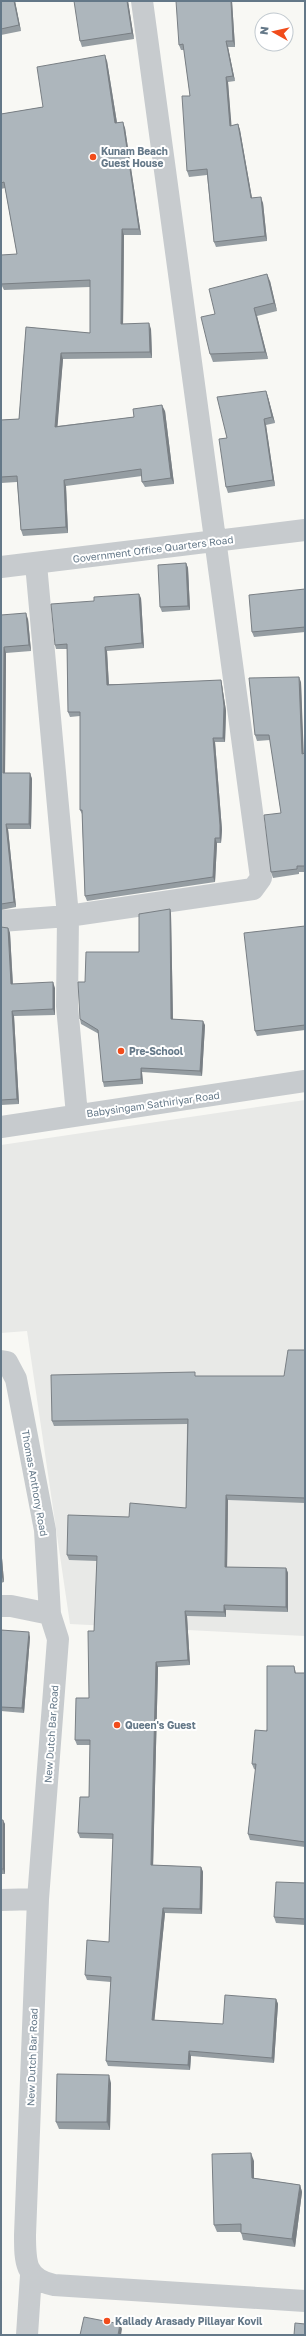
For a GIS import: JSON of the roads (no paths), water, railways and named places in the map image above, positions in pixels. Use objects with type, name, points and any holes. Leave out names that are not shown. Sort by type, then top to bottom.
[{"type":"street","points":[[1,921],[68,916],[253,889],[261,878],[142,1]]},
{"type":"street","name":"Government Office Quarters Road","points":[[1,567],[36,564],[305,530]]},
{"type":"street","points":[[36,564],[68,916],[68,1006],[77,1115]]},
{"type":"street","name":"Babysingam Sathiriyar Road","points":[[1,1127],[305,1081]]},
{"type":"street","name":"Thomas Anthony Road","points":[[1,1361],[7,1362],[18,1386],[45,1530],[50,1614]]},
{"type":"street","points":[[1,1606],[11,1606],[50,1614]]},
{"type":"street","name":"New Dutch Bar Road","points":[[31,2275],[25,2256],[25,2235],[38,1899],[58,1640],[50,1614]]},
{"type":"street","points":[[1,1900],[38,1899]]},
{"type":"street","points":[[27,2335],[31,2275],[43,2282],[54,2285],[305,2300]]},
{"type":"place","name":"Kunam Beach Guest House","points":[[93,157]]},
{"type":"place","name":"Pre-School","points":[[121,1051]]},
{"type":"place","name":"Queen's Guest","points":[[117,1725]]},
{"type":"place","name":"Kallady Arasady Pillayar Kovil","points":[[107,2321]]}]
